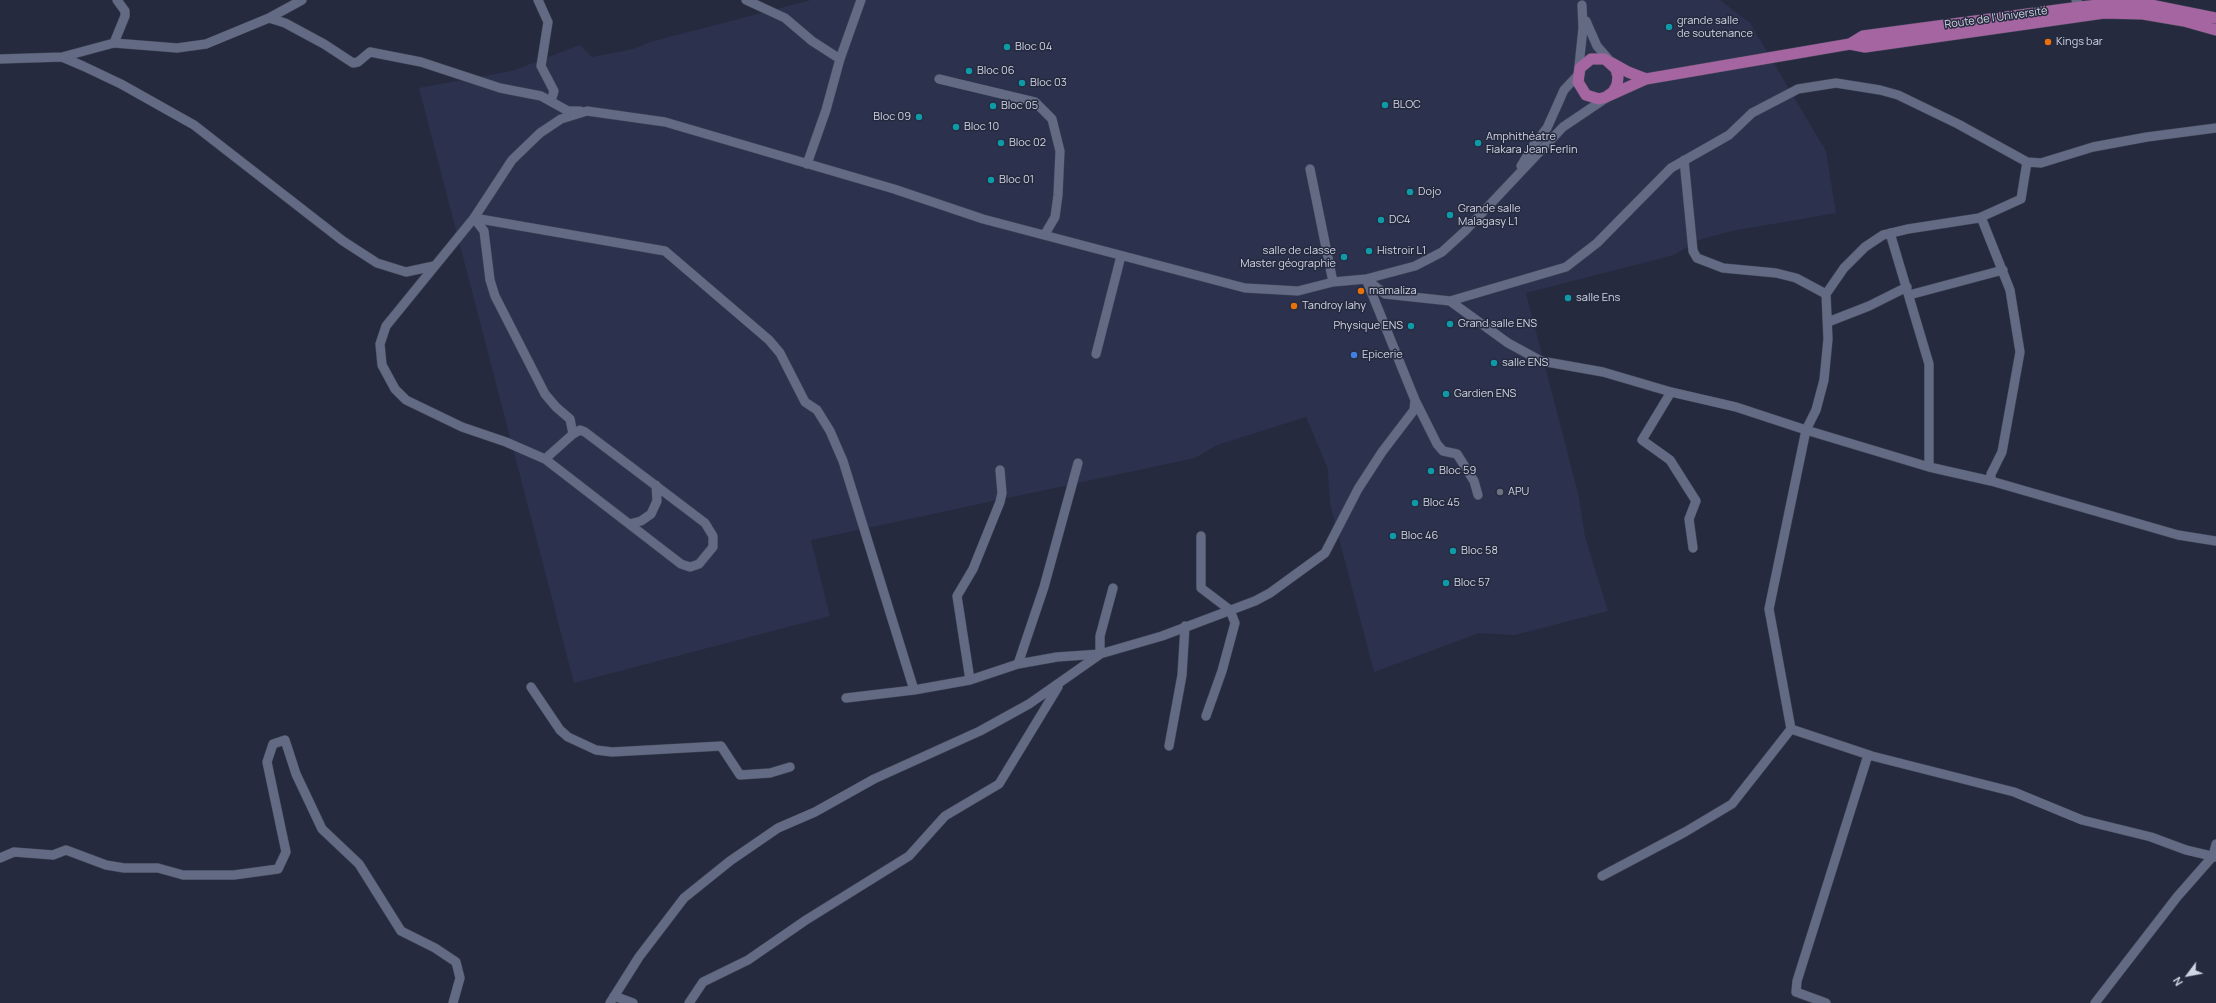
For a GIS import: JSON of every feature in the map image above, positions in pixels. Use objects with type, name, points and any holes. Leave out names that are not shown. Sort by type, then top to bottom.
[{"type":"main road","name":"Route de l'Université","points":[[1606,97],[1646,79],[1850,44],[1863,36],[2078,3],[2109,2],[2146,4],[2186,10],[2216,18]]},
{"type":"main road","name":"Route de l'Université","points":[[1850,44],[1865,48],[2104,13],[2143,14],[2184,21],[2216,30]]},
{"type":"main road","points":[[1611,63],[1616,69],[1618,77],[1617,85],[1613,92],[1606,97],[1599,99],[1586,95],[1581,89],[1578,75],[1580,68],[1591,59],[1598,58],[1611,63],[1628,72],[1646,79]]},
{"type":"street","points":[[114,43],[125,16],[125,11],[116,0]]},
{"type":"street","points":[[0,59],[62,57],[114,43],[177,48],[206,44],[269,18],[302,0]]},
{"type":"street","points":[[746,0],[785,18],[840,59]]},
{"type":"street","points":[[807,164],[826,110],[840,59],[860,0]]},
{"type":"street","points":[[542,2],[548,22],[541,66],[554,91],[551,101]]},
{"type":"street","points":[[1582,2],[1587,26],[1597,46],[1611,63]]},
{"type":"street","points":[[1513,180],[1533,146],[1547,128],[1564,90],[1578,75],[1583,28],[1582,2]]},
{"type":"street","points":[[269,18],[285,23],[318,40],[353,63],[360,60],[368,53],[376,53],[428,64],[500,88],[542,96],[568,111],[587,111],[666,122],[894,189],[983,219],[1045,234],[1121,256],[1245,288],[1298,291],[1333,282],[1366,280],[1415,266],[1442,252],[1465,231],[1563,127],[1606,97]]},
{"type":"street","points":[[62,57],[121,84],[194,126],[343,241],[377,263],[406,272],[434,266]]},
{"type":"street","points":[[939,79],[1035,102],[1052,119],[1060,151],[1058,195],[1055,217],[1045,234]]},
{"type":"street","points":[[1366,280],[1385,294],[1450,301],[1566,268],[1597,244],[1671,168],[1730,135],[1752,113],[1798,90],[1836,84],[1880,90],[1898,96],[1958,124],[2027,162],[2041,163],[2094,147],[2139,138],[2216,128]]},
{"type":"street","points":[[545,459],[573,434],[580,430],[591,436],[705,523],[713,536],[713,547],[699,564],[690,567],[670,557],[545,459],[420,408],[406,400],[395,389],[382,365],[380,344],[386,326],[474,218],[512,160],[540,133],[561,119],[587,111]]},
{"type":"street","points":[[1684,160],[1693,251],[1697,258],[1723,268],[1776,273],[1796,278],[1826,294]]},
{"type":"street","points":[[1602,876],[1685,832],[1732,804],[1791,729],[1768,609],[1806,430],[1816,410],[1824,380],[1828,322],[1826,294],[1844,268],[1865,247],[1890,233],[1981,217],[2021,198],[2027,162]]},
{"type":"street","points":[[1310,169],[1333,282]]},
{"type":"street","points":[[1981,217],[2010,290],[2020,352],[2002,452],[1991,474],[1991,481]]},
{"type":"street","points":[[474,218],[484,231],[490,280],[495,296],[545,394],[556,407],[570,419],[573,434]]},
{"type":"street","points":[[474,218],[665,251],[769,340],[780,353],[805,402],[817,410],[830,431],[843,461],[914,690]]},
{"type":"street","points":[[1890,233],[1929,364],[1929,467]]},
{"type":"street","points":[[1096,354],[1121,256]]},
{"type":"street","points":[[1828,322],[1851,311],[1869,306],[1908,291],[2003,270]]},
{"type":"street","points":[[1366,280],[1415,400],[1437,444],[1443,451],[1457,454],[1474,481],[1478,495]]},
{"type":"street","points":[[1450,301],[1508,343],[1541,361],[1603,372],[1671,392],[1736,407],[1929,467],[1991,481],[2178,535],[2216,541]]},
{"type":"street","points":[[1671,392],[1642,440],[1670,460],[1696,501],[1689,519],[1693,548]]},
{"type":"street","points":[[846,698],[914,690],[970,680],[1018,664],[1057,657],[1100,654],[1162,636],[1185,626],[1255,601],[1270,593],[1326,553],[1358,489],[1414,410],[1415,400]]},
{"type":"street","points":[[1018,664],[1044,587],[1078,463]]},
{"type":"street","points":[[970,680],[957,596],[973,568],[1000,502],[1002,493],[1000,470]]},
{"type":"street","points":[[629,524],[641,521],[651,514],[657,501],[656,485]]},
{"type":"street","points":[[1200,536],[1201,588],[1230,610],[1235,623],[1222,671],[1206,716]]},
{"type":"street","points":[[1100,654],[1100,636],[1113,588]]},
{"type":"street","points":[[1169,746],[1182,675],[1185,626]]},
{"type":"street","points":[[633,1003],[612,1000],[650,941],[684,898],[772,832],[815,812],[874,779],[980,731],[1029,704],[1060,684],[1081,666],[1100,654]]},
{"type":"street","points":[[689,1003],[703,982],[748,960],[806,920],[903,859],[929,836],[945,816],[999,784],[1060,684]]},
{"type":"street","points":[[531,687],[560,730],[568,737],[596,750],[612,752],[721,746],[740,774],[770,773],[790,767]]},
{"type":"street","points":[[1791,729],[1868,755],[2014,792],[2082,820],[2151,837],[2186,850],[2214,857]]},
{"type":"street","points":[[0,858],[14,852],[53,855],[66,850],[106,865],[124,868],[158,868],[184,874],[234,875],[278,869],[286,852],[267,762],[273,744],[285,740],[296,774],[322,829],[359,864],[401,931],[435,948],[456,962],[460,978],[453,1003]]},
{"type":"street","points":[[1826,1003],[1796,992],[1797,981],[1868,755]]},
{"type":"street","points":[[2095,1003],[2177,897],[2214,857],[2216,844]]},
{"type":"shaded area","points":[[811,0],[1720,0],[1750,23],[1826,151],[1836,213],[1732,231],[1699,240],[1674,255],[1526,293],[1579,497],[1585,537],[1608,611],[1515,635],[1479,633],[1374,672],[1330,504],[1328,469],[1306,417],[1217,445],[1195,458],[811,540],[830,616],[574,683],[419,88],[512,71],[580,45],[592,57],[633,49],[650,42]]},
{"type":"place","name":"grande salle de soutenance","points":[[1669,27]]},
{"type":"place","name":"Kings bar","points":[[2048,42]]},
{"type":"place","name":"Bloc 04","points":[[1007,47]]},
{"type":"place","name":"Bloc 06","points":[[969,71]]},
{"type":"place","name":"Bloc 03","points":[[1022,83]]},
{"type":"place","name":"BLOC","points":[[1385,105]]},
{"type":"place","name":"Bloc 05","points":[[993,106]]},
{"type":"place","name":"Bloc 09","points":[[919,117]]},
{"type":"place","name":"Bloc 10","points":[[956,127]]},
{"type":"place","name":"Bloc 02","points":[[1001,143]]},
{"type":"place","name":"Amphithéatre Fiakara Jean Ferlin","points":[[1478,143]]},
{"type":"place","name":"Bloc 01","points":[[991,180]]},
{"type":"place","name":"Dojo","points":[[1410,192]]},
{"type":"place","name":"Grande salle Malagasy L1","points":[[1450,215]]},
{"type":"place","name":"DC4","points":[[1381,220]]},
{"type":"place","name":"Histroir L1","points":[[1369,251]]},
{"type":"place","name":"salle de classe Master géographie","points":[[1344,257]]},
{"type":"place","name":"mamaliza","points":[[1361,291]]},
{"type":"place","name":"salle Ens","points":[[1568,298]]},
{"type":"place","name":"Tandroy lahy","points":[[1294,306]]},
{"type":"place","name":"Grand salle ENS","points":[[1450,324]]},
{"type":"place","name":"Physique ENS","points":[[1411,326]]},
{"type":"place","name":"Epicerie","points":[[1354,355]]},
{"type":"place","name":"salle ENS","points":[[1494,363]]},
{"type":"place","name":"Gardien ENS","points":[[1446,394]]},
{"type":"place","name":"Bloc 59","points":[[1431,471]]},
{"type":"place","name":"APU","points":[[1500,492]]},
{"type":"place","name":"Bloc 45","points":[[1415,503]]},
{"type":"place","name":"Bloc 46","points":[[1393,536]]},
{"type":"place","name":"Bloc 58","points":[[1453,551]]},
{"type":"place","name":"Bloc 57","points":[[1446,583]]}]
